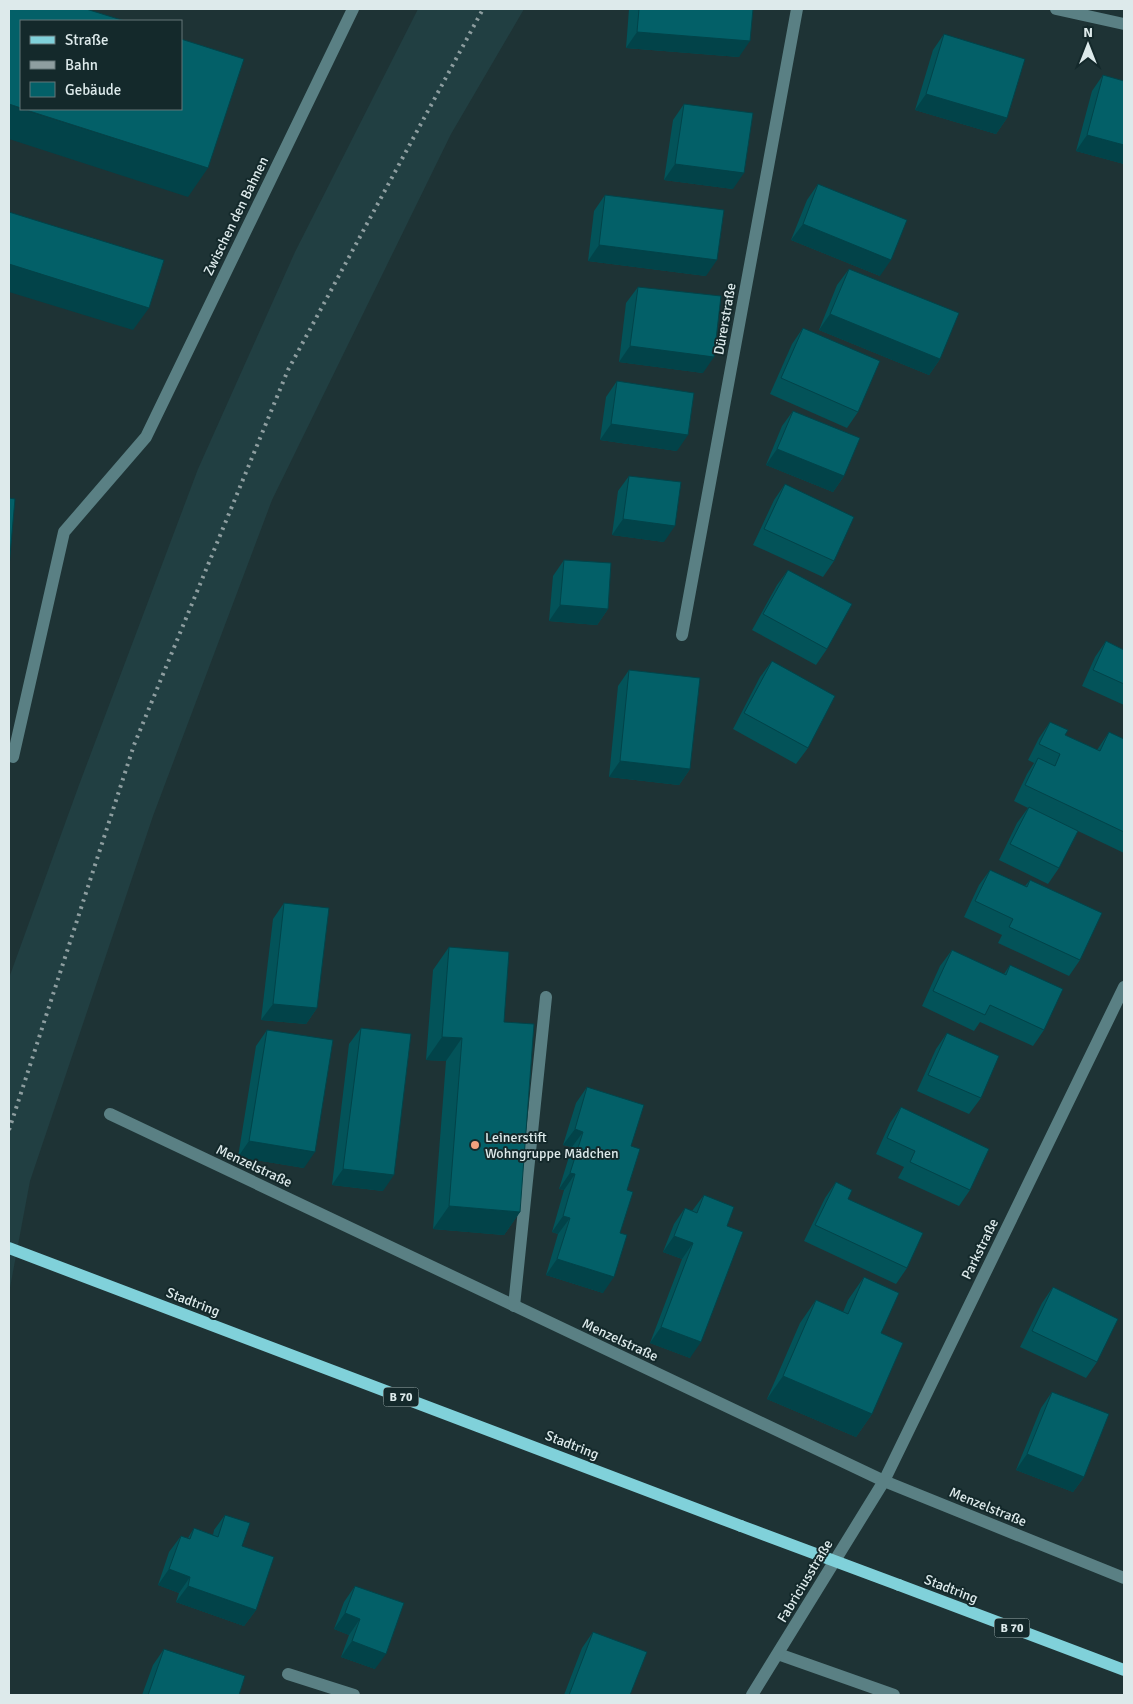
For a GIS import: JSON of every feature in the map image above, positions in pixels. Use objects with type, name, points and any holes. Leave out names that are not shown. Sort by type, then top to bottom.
[{"type":"main road","name":"Stadtring","points":[[9,1248],[1124,1670]]},
{"type":"street","name":"Zwischen den Bahnen","points":[[13,757],[64,532],[146,437],[353,9]]},
{"type":"street","name":"Dürerstraße","points":[[682,634],[797,9]]},
{"type":"street","points":[[1056,9],[1124,24]]},
{"type":"street","name":"Parkstraße","points":[[858,1523],[884,1481],[1124,987]]},
{"type":"street","points":[[514,1306],[546,997]]},
{"type":"street","name":"Menzelstraße","points":[[110,1114],[884,1481],[1124,1578]]},
{"type":"street","name":"Fabriciusstraße","points":[[752,1695],[858,1523]]},
{"type":"street","points":[[778,1654],[894,1695]]},
{"type":"street","points":[[288,1674],[354,1695]]},
{"type":"shaded area","points":[[418,9],[524,9],[451,134],[272,500],[153,816],[30,1181],[9,1293],[9,978],[79,785],[198,469],[295,252]]},
{"type":"building","points":[[9,9],[86,9],[122,20],[20,20],[20,108],[9,104]]},
{"type":"building","points":[[639,9],[753,9],[750,41],[637,32]]},
{"type":"building","points":[[944,34],[1025,59],[1007,118],[926,94]]},
{"type":"building","points":[[182,39],[244,59],[208,168],[26,110],[182,110]]},
{"type":"building","points":[[1103,75],[1124,81],[1124,145],[1087,135]]},
{"type":"building","points":[[684,104],[753,113],[744,173],[675,164]]},
{"type":"building","points":[[818,184],[907,220],[891,260],[803,224]]},
{"type":"building","points":[[605,195],[724,210],[717,260],[599,245]]},
{"type":"building","points":[[9,212],[164,260],[149,308],[9,264]]},
{"type":"building","points":[[849,269],[959,313],[940,359],[830,314]]},
{"type":"building","points":[[638,287],[721,296],[714,357],[630,346]]},
{"type":"building","points":[[803,328],[880,361],[858,412],[781,378]]},
{"type":"building","points":[[617,381],[694,393],[688,435],[611,424]]},
{"type":"building","points":[[793,411],[860,438],[844,476],[777,449]]},
{"type":"building","points":[[629,476],[681,482],[675,526],[623,519]]},
{"type":"building","points":[[785,484],[854,517],[834,561],[764,529]]},
{"type":"building","points":[[9,498],[15,499],[9,567]]},
{"type":"building","points":[[564,560],[611,563],[608,609],[560,605]]},
{"type":"building","points":[[788,570],[852,604],[827,649],[763,614]]},
{"type":"building","points":[[1106,641],[1124,650],[1124,684],[1093,670]]},
{"type":"building","points":[[772,661],[835,696],[808,748],[744,713]]},
{"type":"building","points":[[629,670],[700,678],[690,769],[620,761]]},
{"type":"building","points":[[1050,722],[1068,730],[1065,735],[1100,751],[1109,732],[1124,739],[1124,832],[1025,785],[1038,758],[1055,766],[1060,754],[1039,744]]},
{"type":"building","points":[[1029,807],[1078,831],[1059,868],[1010,844]]},
{"type":"building","points":[[990,870],[1027,887],[1030,880],[1102,913],[1080,960],[1009,927],[1013,919],[975,901]]},
{"type":"building","points":[[284,903],[329,908],[317,1008],[273,1004]]},
{"type":"building","name":"Leinerstift Wohngruppe Mädchen","points":[[449,947],[509,952],[504,1022],[534,1024],[520,1212],[449,1206],[462,1038],[442,1037]]},
{"type":"building","points":[[952,950],[1006,975],[1010,965],[1063,989],[1044,1030],[990,1005],[985,1015],[933,991]]},
{"type":"building","points":[[361,1028],[411,1034],[394,1175],[343,1169]]},
{"type":"building","points":[[267,1030],[333,1040],[315,1152],[249,1141]]},
{"type":"building","points":[[947,1033],[999,1056],[981,1098],[928,1075]]},
{"type":"building","points":[[587,1087],[644,1105],[631,1146],[640,1149],[627,1190],[633,1192],[620,1233],[627,1235],[614,1277],[557,1259],[570,1218],[563,1216],[575,1174],[570,1173],[583,1132],[575,1129]]},
{"type":"building","points":[[901,1107],[989,1149],[970,1190],[910,1162],[915,1151],[887,1138]]},
{"type":"building","points":[[836,1182],[852,1190],[848,1199],[923,1233],[907,1268],[815,1225]]},
{"type":"building","points":[[704,1195],[734,1207],[727,1226],[743,1232],[701,1342],[661,1327],[693,1243],[674,1236],[685,1208],[697,1213]]},
{"type":"building","points":[[864,1277],[899,1293],[881,1333],[903,1343],[872,1414],[783,1376],[816,1300],[848,1314]]},
{"type":"building","points":[[1053,1287],[1118,1319],[1097,1362],[1032,1331]]},
{"type":"building","points":[[1052,1392],[1109,1414],[1084,1477],[1027,1454]]},
{"type":"building","points":[[225,1515],[250,1523],[242,1546],[274,1557],[256,1610],[188,1586],[190,1577],[169,1569],[181,1536],[190,1539],[194,1528],[218,1537]]},
{"type":"building","points":[[355,1586],[404,1603],[386,1654],[352,1641],[360,1619],[345,1613]]},
{"type":"building","points":[[593,1632],[647,1652],[630,1695],[569,1695]]},
{"type":"building","points":[[164,1649],[245,1676],[239,1695],[148,1695]]},
{"type":"railway","points":[[9,1130],[134,745],[288,370],[483,9]]},
{"type":"place","name":"Leinerstift Wohngruppe Mädchen","points":[[475,1145]]}]
